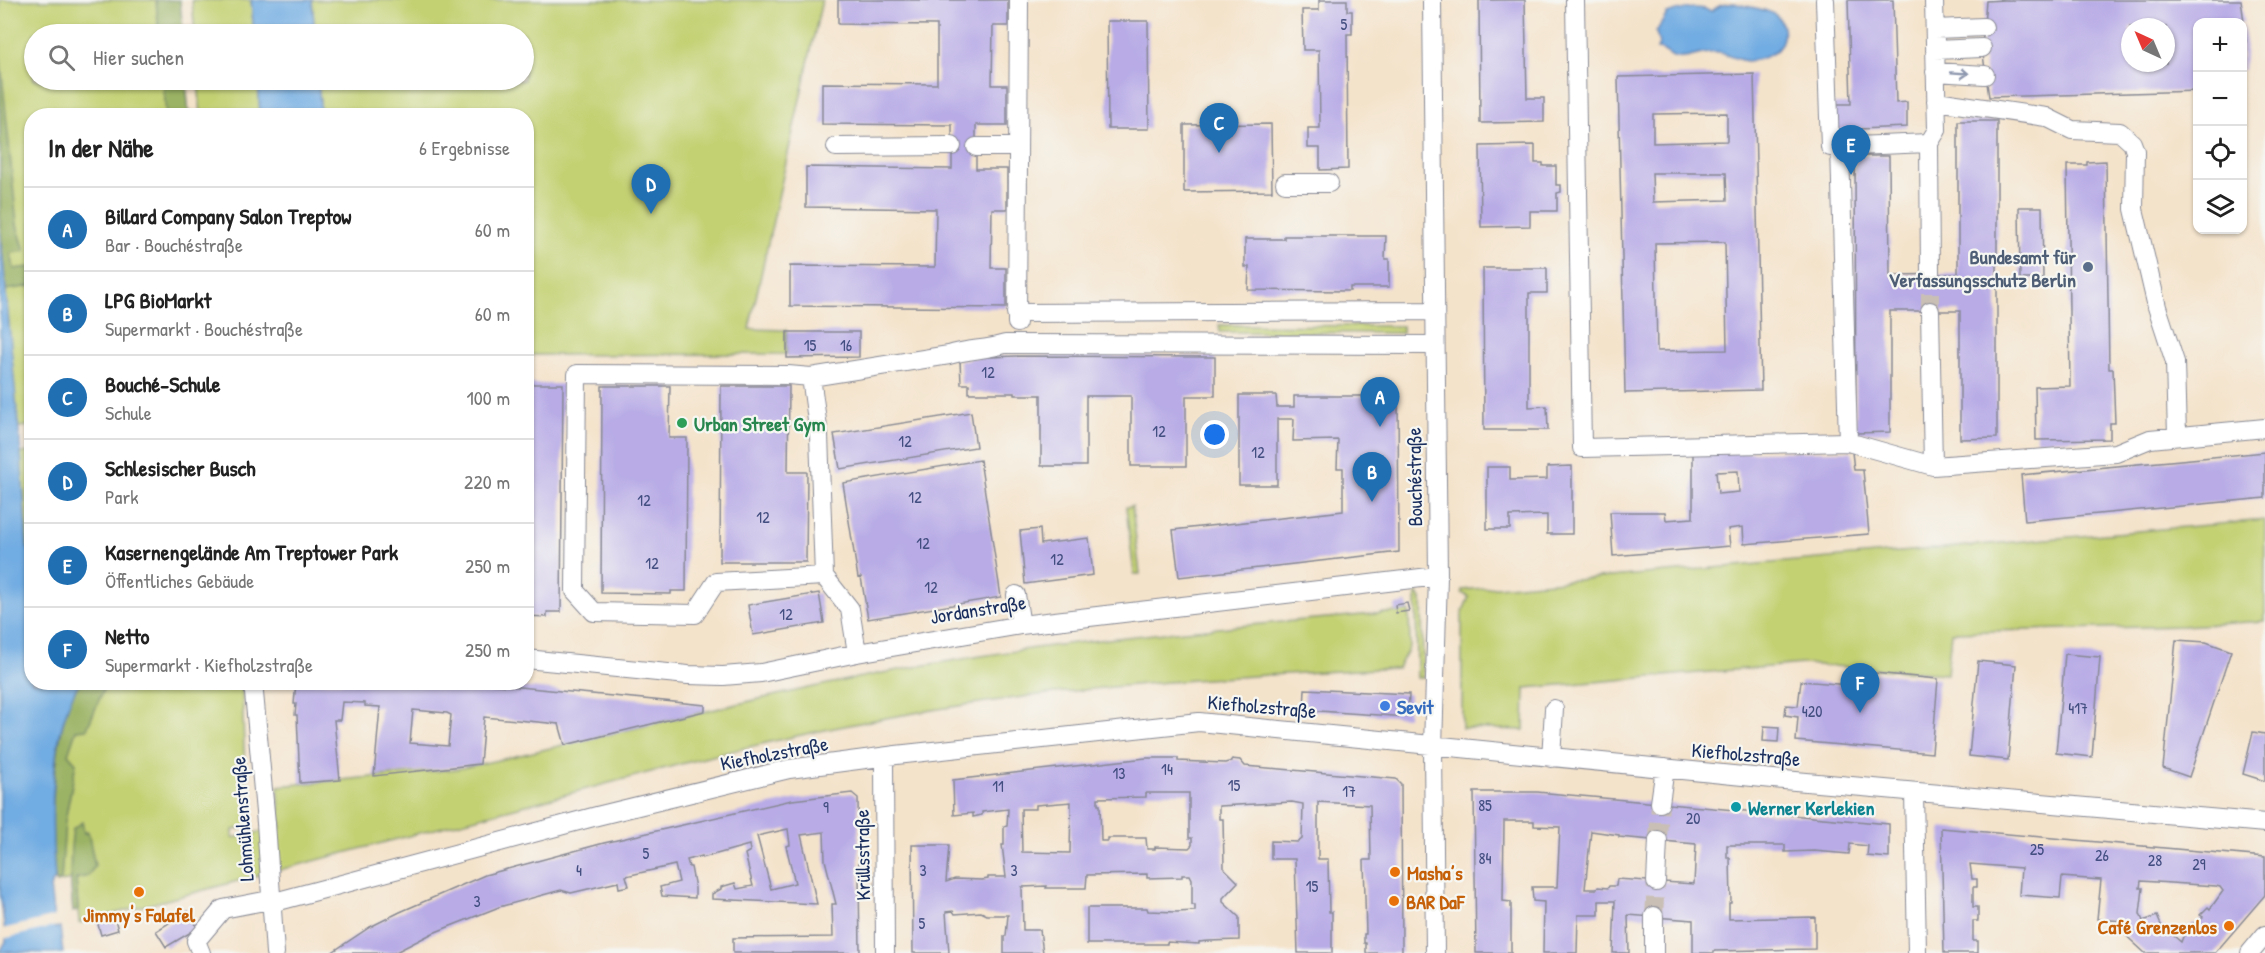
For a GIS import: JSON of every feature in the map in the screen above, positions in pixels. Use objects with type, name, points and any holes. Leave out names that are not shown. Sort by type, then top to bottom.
[{"type":"street","points":[[1019,0],[1017,318],[1435,311]]},
{"type":"street","name":"Bouchéstraße","points":[[1432,0],[1438,576],[1433,747],[1435,953]]},
{"type":"street","points":[[1575,0],[1582,448],[1848,442],[1933,466],[2116,453],[2150,439],[2265,428]]},
{"type":"street","points":[[1825,0],[1830,147],[1929,143]]},
{"type":"street","points":[[1930,274],[1929,143],[1937,130],[1934,0]]},
{"type":"street","points":[[1935,29],[1984,27]]},
{"type":"street","points":[[1935,50],[1982,48]]},
{"type":"street","points":[[1935,72],[1985,75]]},
{"type":"street","points":[[1936,101],[2046,117],[2072,130],[2120,132],[2132,143],[2135,151],[2134,209],[2157,307],[2175,362],[2177,436]]},
{"type":"street","points":[[836,147],[952,146]]},
{"type":"street","points":[[1840,146],[1848,442]]},
{"type":"street","points":[[976,147],[1017,147]]},
{"type":"street","points":[[1286,183],[1329,183]]},
{"type":"street","points":[[1930,311],[1933,466]]},
{"type":"street","points":[[824,576],[716,582],[695,614],[594,612],[575,591],[578,374],[811,377],[949,355],[967,349],[990,349],[1005,344],[1435,345]]},
{"type":"street","points":[[811,377],[819,435],[824,576],[850,609],[857,653]]},
{"type":"street","name":"Jordanstraße","points":[[534,660],[688,675],[723,676],[761,673],[857,653],[1021,625],[1438,576]]},
{"type":"street","points":[[1016,595],[1021,625]]},
{"type":"street","name":"Lohmühlenstraße","points":[[255,690],[275,953]]},
{"type":"street","points":[[1551,758],[1554,709]]},
{"type":"street","name":"Kiefholzstraße","points":[[201,953],[196,941],[223,909],[264,901],[271,903],[597,816],[789,770],[884,757],[1199,722],[1433,747],[2265,823]]},
{"type":"street","name":"Krüllsstraße","points":[[884,757],[885,953]]},
{"type":"street","points":[[1660,803],[1665,768]]},
{"type":"street","points":[[1914,792],[1917,953]]},
{"type":"street","points":[[1656,882],[1658,840]]},
{"type":"street","points":[[1653,916],[1654,953]]},
{"type":"street","points":[[2250,953],[2265,935]]},
{"type":"green space","points":[[0,0],[172,0],[174,24],[24,24],[24,90],[179,90],[180,108],[24,108],[24,427],[18,427],[0,228]]},
{"type":"green space","points":[[156,0],[180,0],[182,24],[158,24]]},
{"type":"green space","points":[[192,0],[251,0],[253,24],[194,24]]},
{"type":"green space","points":[[312,0],[822,0],[749,329],[786,330],[786,354],[534,355],[534,108],[320,108],[319,90],[534,90],[534,24],[314,24]]},
{"type":"green space","points":[[0,54],[17,225],[24,248],[24,251],[11,253],[14,269],[24,268],[24,287],[6,290],[0,228]]},
{"type":"green space","points":[[164,90],[187,90],[188,108],[165,108]]},
{"type":"green space","points":[[199,90],[259,90],[260,108],[200,108]]},
{"type":"green space","points":[[1219,325],[1402,326],[1402,333],[1220,332]]},
{"type":"green space","points":[[21,453],[24,453],[24,500]]},
{"type":"green space","points":[[1132,506],[1140,574],[1134,574],[1126,507]]},
{"type":"green space","points":[[2265,520],[2265,621],[2182,626],[1951,632],[1947,674],[1803,664],[1525,688],[1524,730],[1462,728],[1462,613],[1469,597],[1462,593],[1462,590]]},
{"type":"green space","points":[[1416,591],[1422,601],[1423,678],[1417,678]]},
{"type":"green space","points":[[1409,611],[1410,646],[1398,668],[1238,677],[1078,690],[938,709],[801,735],[700,759],[79,923],[76,879],[57,883],[55,879],[51,838],[78,690],[242,690],[250,827],[233,830],[233,838],[281,827],[278,786],[457,769],[880,673],[1055,645]]},
{"type":"green space","points":[[76,690],[103,690],[87,729],[76,730],[68,754],[76,763],[65,821],[61,881],[57,883],[53,869],[51,825],[55,773],[62,728]]},
{"type":"green space","points":[[82,822],[84,833],[88,832],[95,866],[88,876],[76,879],[78,910],[73,912],[70,870],[73,829]]},
{"type":"water","points":[[251,0],[312,0],[314,24],[253,24]]},
{"type":"water","points":[[1734,3],[1765,10],[1778,17],[1783,34],[1777,50],[1766,57],[1750,61],[1714,52],[1679,58],[1657,49],[1659,44],[1656,32],[1667,14],[1694,8],[1711,11],[1721,5]]},
{"type":"water","points":[[259,90],[319,90],[320,108],[260,108]]},
{"type":"water","points":[[0,228],[24,500],[24,690],[75,690],[61,731],[54,773],[55,879],[50,887],[55,928],[60,927],[63,953],[0,952],[6,941],[0,892]]},
{"type":"pier","points":[[56,916],[58,925],[61,925],[3,939],[2,929]]},
{"type":"building","points":[[838,0],[1008,0],[1008,26],[993,26],[992,85],[1007,85],[1007,125],[976,125],[976,169],[1007,169],[1007,209],[992,209],[991,268],[1006,268],[1006,308],[790,306],[790,266],[935,267],[936,209],[806,207],[806,167],[952,169],[952,125],[822,124],[822,83],[937,84],[937,25],[838,24]]},
{"type":"building","points":[[1319,0],[1347,0],[1347,11],[1352,11],[1352,34],[1347,34],[1348,169],[1320,170],[1320,148],[1308,148],[1308,128],[1320,128],[1319,50],[1303,50],[1302,10],[1319,10]]},
{"type":"building","points":[[1479,0],[1525,0],[1527,98],[1544,98],[1544,122],[1480,123]]},
{"type":"building","points":[[1848,0],[1893,0],[1896,103],[1907,102],[1907,127],[1834,130],[1834,104],[1851,104]]},
{"type":"building","points":[[2241,0],[2243,18],[2193,18],[2193,91],[1989,97],[1982,48],[1986,1]]},
{"type":"building","points":[[1107,21],[1148,21],[1149,129],[1108,129]]},
{"type":"building","points":[[1754,74],[1761,390],[1625,393],[1618,77]],"holes":[[[1727,113],[1727,141],[1653,143],[1653,114]],[[1652,173],[1726,173],[1727,200],[1653,202]],[[1725,242],[1727,350],[1657,351],[1655,243]]]},
{"type":"building","points":[[1958,121],[1997,121],[1997,438],[1960,439],[1960,311],[1890,311],[1890,432],[1856,433],[1855,156],[1889,156],[1890,275],[1958,274]]},
{"type":"building","points":[[1271,124],[1272,191],[1184,192],[1184,125]]},
{"type":"building","points":[[1535,145],[1535,163],[1543,163],[1543,166],[1556,166],[1556,185],[1561,185],[1561,192],[1557,193],[1557,211],[1530,211],[1530,226],[1481,227],[1480,146]]},
{"type":"building","name":"Bundesamt für Verfassungsschutz Berlin","points":[[2106,161],[2109,369],[2113,369],[2115,423],[2110,423],[2110,439],[2036,440],[2035,387],[2070,386],[2067,165],[2087,165],[2087,162]]},
{"type":"building","points":[[2019,207],[2042,207],[2043,279],[2020,279]]},
{"type":"building","points":[[1284,236],[1386,236],[1385,259],[1389,259],[1389,287],[1350,287],[1350,291],[1248,290],[1249,267],[1245,267],[1245,239],[1284,239]]},
{"type":"building","points":[[1483,268],[1547,268],[1547,293],[1529,293],[1529,407],[1547,406],[1548,430],[1484,430]]},
{"type":"building","points":[[787,332],[859,332],[859,357],[787,358]]},
{"type":"building","points":[[1015,356],[1215,357],[1215,396],[1186,396],[1186,466],[1131,466],[1131,396],[1086,396],[1086,466],[1041,466],[1041,395],[969,393],[969,384],[961,384],[960,360]]},
{"type":"building","points":[[534,384],[563,384],[561,612],[547,612],[547,617],[534,616]]},
{"type":"building","points":[[602,386],[670,386],[669,438],[687,438],[686,591],[671,591],[671,594],[601,593]]},
{"type":"building","points":[[721,386],[789,386],[788,472],[807,472],[806,562],[720,562]]},
{"type":"building","points":[[1239,395],[1276,395],[1277,407],[1294,407],[1294,396],[1398,396],[1399,552],[1179,577],[1173,530],[1343,511],[1343,468],[1337,468],[1338,440],[1293,441],[1294,419],[1277,419],[1277,485],[1239,485]]},
{"type":"building","points":[[971,412],[976,447],[840,469],[834,434]]},
{"type":"building","points":[[1852,452],[1854,470],[1863,470],[1869,534],[1744,544],[1743,527],[1728,529],[1730,546],[1613,556],[1610,512],[1665,512],[1666,520],[1693,518],[1693,453]],"holes":[[[1738,471],[1739,492],[1718,494],[1716,472]]]},
{"type":"building","points":[[2265,452],[2265,498],[2025,521],[2021,475]]},
{"type":"building","points":[[980,460],[1001,597],[868,619],[861,577],[858,578],[843,483]]},
{"type":"building","points":[[1572,466],[1572,534],[1547,534],[1547,515],[1510,516],[1510,529],[1487,529],[1487,467],[1510,467],[1510,480],[1547,479],[1547,467]]},
{"type":"building","points":[[1040,529],[1041,544],[1089,538],[1093,575],[1025,584],[1020,531]]},
{"type":"building","points":[[819,593],[824,623],[753,635],[748,605]]},
{"type":"building","points":[[1407,603],[1409,611],[1396,613],[1395,605]]},
{"type":"building","points":[[2176,640],[2206,642],[2231,651],[2189,777],[2163,768]]},
{"type":"building","points":[[2065,654],[2100,657],[2092,757],[2056,753]]},
{"type":"building","points":[[1978,661],[2016,665],[2008,760],[1969,756]]},
{"type":"building","points":[[1874,673],[1938,679],[1932,753],[1796,741],[1798,717],[1785,715],[1786,705],[1798,706],[1801,681],[1874,687]]},
{"type":"building","points":[[534,688],[705,705],[705,711],[565,745],[559,724],[484,717],[480,764],[374,776],[380,707],[365,706],[365,703],[342,702],[340,720],[334,720],[340,780],[300,783],[296,704],[294,704],[295,690]],"holes":[[[413,710],[451,715],[448,746],[410,743]]]},
{"type":"building","points":[[1305,689],[1409,694],[1408,717],[1304,710]]},
{"type":"building","points":[[1764,726],[1779,727],[1778,742],[1763,741]]},
{"type":"building","points":[[2253,732],[2265,734],[2265,781],[2243,774]]},
{"type":"building","points":[[1146,758],[1178,758],[1178,761],[1225,763],[1232,759],[1240,760],[1245,766],[1396,779],[1401,784],[1402,953],[1366,953],[1364,860],[1371,860],[1370,805],[1318,802],[1318,859],[1328,859],[1332,953],[1298,953],[1295,859],[1271,859],[1271,841],[1298,842],[1302,839],[1303,804],[1292,802],[1219,806],[1219,819],[1223,819],[1224,868],[1238,882],[1223,898],[1223,902],[1239,917],[1239,940],[1199,942],[1199,944],[1167,942],[1167,944],[1087,944],[1087,908],[1147,908],[1148,911],[1177,912],[1195,911],[1195,905],[1192,905],[1190,875],[1147,878],[1147,874],[1087,875],[1086,888],[1022,887],[1023,930],[1040,930],[1043,953],[1004,953],[1008,915],[987,915],[981,912],[955,914],[953,911],[946,912],[949,953],[913,953],[912,845],[949,845],[946,882],[955,879],[982,880],[988,877],[1006,877],[1002,845],[1004,845],[1004,827],[1007,826],[1008,809],[982,812],[982,815],[973,817],[973,813],[954,815],[953,780]],"holes":[[[1146,793],[1189,793],[1189,838],[1192,838],[1192,845],[1189,848],[1155,847],[1155,849],[1147,849],[1146,838],[1108,838],[1108,841],[1101,841],[1098,798],[1146,797]],[[1071,802],[1070,853],[1022,852],[1021,809],[1036,809],[1036,805]]]},
{"type":"building","points":[[1474,792],[1537,792],[1889,824],[1889,858],[1867,856],[1868,846],[1850,844],[1849,854],[1814,851],[1785,852],[1785,845],[1727,845],[1727,858],[1730,858],[1729,919],[1815,917],[1815,949],[1693,953],[1693,920],[1628,915],[1629,953],[1613,953],[1615,901],[1599,901],[1599,915],[1578,915],[1577,953],[1543,953],[1544,902],[1533,901],[1532,887],[1557,887],[1560,827],[1534,826],[1534,821],[1504,821],[1503,901],[1511,902],[1511,953],[1476,953]],"holes":[[[1591,831],[1619,835],[1619,837],[1696,844],[1694,884],[1617,879],[1616,886],[1585,889]]]},
{"type":"building","points":[[852,793],[858,798],[860,953],[733,953],[733,938],[833,937],[832,904],[836,904],[825,860],[824,832],[801,835],[817,904],[712,899],[712,894],[721,887],[735,883],[737,889],[753,886],[745,854],[750,851],[749,845],[687,860],[691,867],[695,898],[662,896],[660,887],[679,882],[675,865],[626,876],[629,886],[619,888],[618,882],[571,893],[561,890],[499,907],[433,933],[394,953],[331,953],[370,927],[485,875],[604,843],[792,800]],"holes":[[[788,829],[790,845],[786,846],[795,883],[771,889],[757,836]]]},
{"type":"building","points":[[1941,828],[2265,857],[2265,895],[2215,953],[2145,953],[2121,931],[2123,921],[2097,919],[2101,880],[2062,877],[2060,898],[2019,895],[2021,868],[1970,864],[1972,879],[1977,879],[1977,887],[1973,887],[1973,907],[1978,907],[1978,921],[1973,921],[1973,941],[1978,941],[1978,953],[1944,953]],"holes":[[[2141,881],[2216,886],[2223,891],[2210,909],[2208,907],[2200,915],[2203,917],[2196,925],[2193,923],[2185,932],[2181,942],[2161,925],[2157,916],[2143,921],[2140,914],[2143,888],[2140,888]]]},
{"type":"building","points":[[188,911],[198,928],[166,947],[156,931]]},
{"type":"building","points":[[114,916],[118,930],[101,935],[97,921]]},
{"type":"tunnel","points":[[1930,274],[1930,311]]},
{"type":"tunnel","points":[[1658,840],[1660,803]]},
{"type":"tunnel","points":[[1654,916],[1656,882]]},
{"type":"place","name":"Bouché-Schule","points":[[1219,153]]},
{"type":"place","name":"Kasernengelände Am Treptower Park","points":[[1851,175]]},
{"type":"place","name":"Schlesischer Busch","points":[[651,214]]},
{"type":"place","name":"Bundesamt für Verfassungsschutz Berlin","points":[[2088,267]]},
{"type":"place","name":"Urban Street Gym","points":[[682,423]]},
{"type":"place","name":"Billard Company Salon Treptow","points":[[1380,427]]},
{"type":"place","name":"LPG BioMarkt","points":[[1372,502]]},
{"type":"place","name":"Sevit","points":[[1385,706]]},
{"type":"place","name":"Netto","points":[[1860,713]]},
{"type":"place","name":"Werner Kerlekien","points":[[1736,807]]},
{"type":"place","name":"Masha’s","points":[[1395,872]]},
{"type":"place","name":"Jimmy's Falafel","points":[[139,892]]},
{"type":"place","name":"BAR DaF","points":[[1394,901]]},
{"type":"place","name":"Café Grenzenlos","points":[[2229,926]]}]
